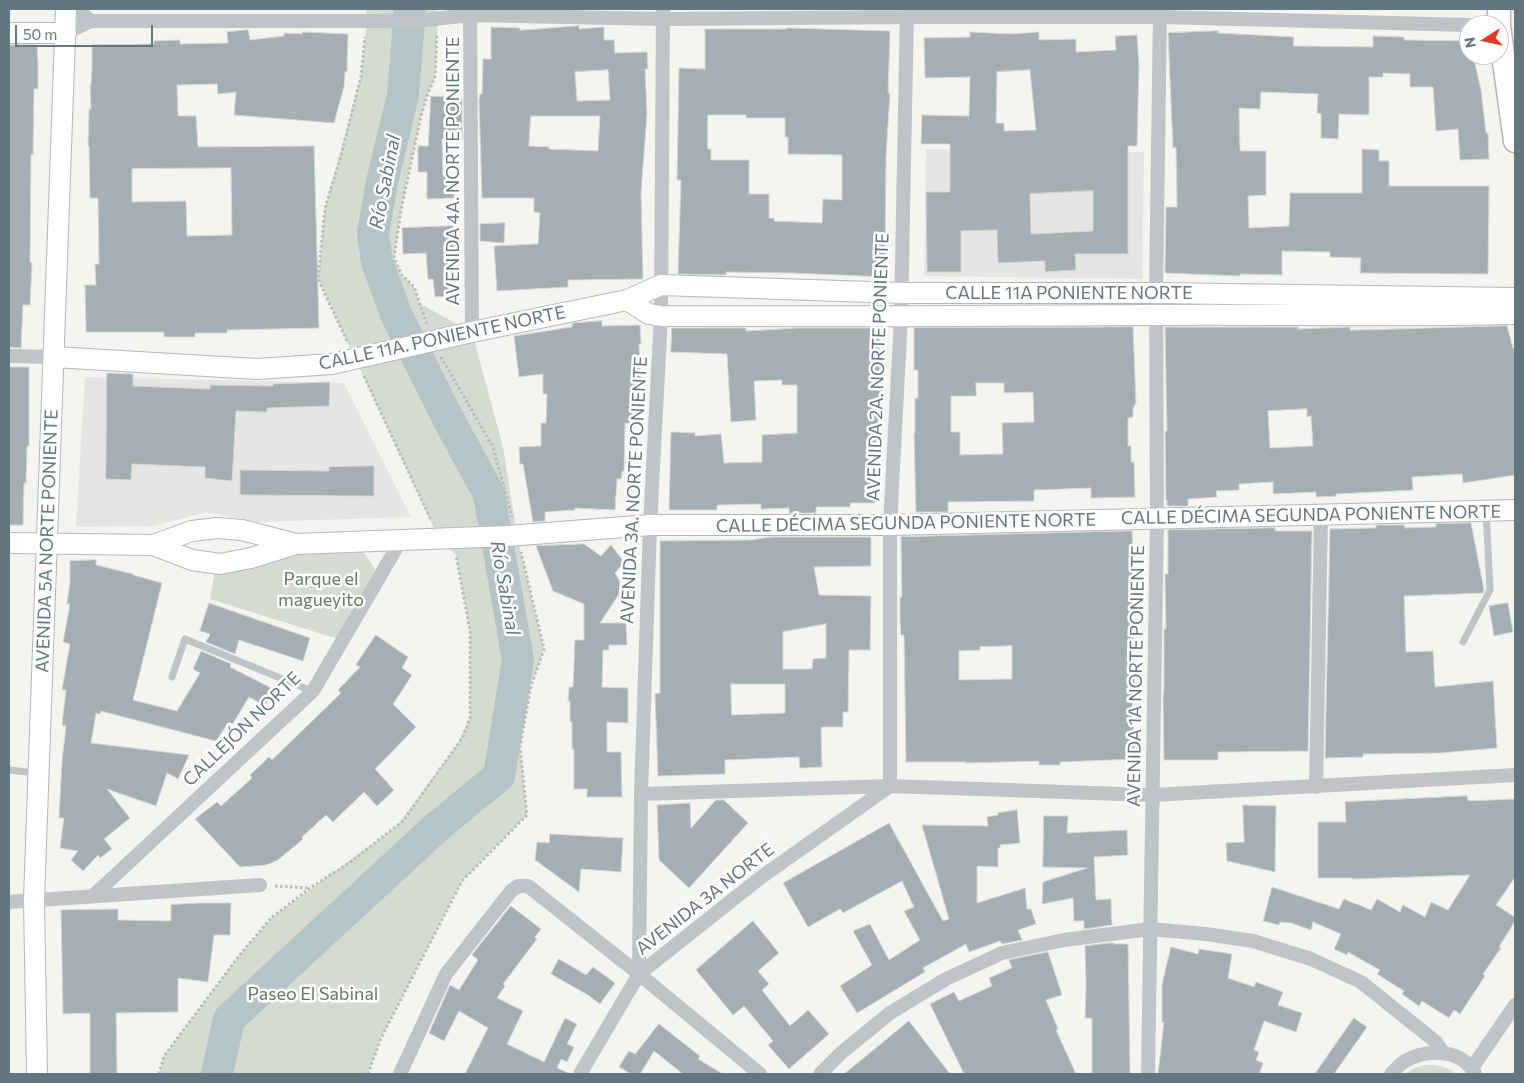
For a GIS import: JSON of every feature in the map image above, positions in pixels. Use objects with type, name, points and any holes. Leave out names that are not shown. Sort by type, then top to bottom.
[{"type":"main road","name":"AVENIDA 5A NORTE PONIENTE","points":[[37,1074],[34,899],[66,9]]},
{"type":"main road","points":[[9,33],[66,33]]},
{"type":"main road","points":[[1504,65],[1515,141]]},
{"type":"main road","name":"CALLE 11A PONIENTE NORTE","points":[[627,300],[661,284],[901,293],[1156,293],[1432,306],[1515,314]]},
{"type":"main road","name":"CALLE 11A PONIENTE NORTE","points":[[661,316],[1156,315],[1432,306],[1515,298]]},
{"type":"main road","points":[[627,300],[649,314],[661,316]]},
{"type":"main road","name":"CALLE 11A. PONIENTE NORTE","points":[[54,357],[257,369],[332,364],[472,332],[627,300]]},
{"type":"main road","name":"CALLE DÉCIMA SEGUNDA PONIENTE NORTE","points":[[9,543],[153,545],[192,560],[220,564],[251,558],[296,544],[512,536],[650,525],[890,525],[1515,510]]},
{"type":"main road","name":"CALLE DÉCIMA SEGUNDA PONIENTE NORTE","points":[[153,545],[192,531],[217,528],[242,530],[296,544]]},
{"type":"street","points":[[76,9],[91,21]]},
{"type":"street","points":[[66,33],[91,21],[371,21],[431,19],[470,12],[663,14],[1160,13],[1459,25]]},
{"type":"street","name":"AVENIDA 4A. NORTE PONIENTE","points":[[470,12],[472,332]]},
{"type":"street","name":"AVENIDA 2A. NORTE PONIENTE","points":[[890,786],[890,525],[901,317],[907,13]]},
{"type":"street","name":"AVENIDA 1A NORTE PONIENTE","points":[[1148,1074],[1157,519],[1156,293],[1160,13]]},
{"type":"street","name":"AVENIDA 3A. NORTE PONIENTE","points":[[640,974],[641,794],[650,525],[661,316],[663,14]]},
{"type":"street","name":"CALLE 11A. PONIENTE NORTE","points":[[9,356],[54,357]]},
{"type":"street","points":[[1316,787],[1321,515]]},
{"type":"street","name":"CALLEJÓN NORTE","points":[[94,895],[313,692],[401,540]]},
{"type":"street","points":[[641,794],[890,786],[1152,795],[1515,775]]},
{"type":"street","name":"AVENIDA 3A NORTE","points":[[580,1074],[640,974],[760,878],[890,786]]},
{"type":"street","points":[[9,902],[260,885]]},
{"type":"street","points":[[400,1074],[446,974],[518,886],[528,886],[640,974],[760,1074]]},
{"type":"street","points":[[820,1074],[841,1053],[890,1013],[946,979],[1002,953],[1064,940],[1150,930],[1206,934],[1253,941],[1311,959],[1361,982],[1436,1042],[1442,1053]]},
{"type":"street","points":[[1391,1074],[1404,1062],[1420,1054],[1442,1053],[1457,1055],[1473,1071],[1515,1005]]},
{"type":"lane","points":[[1463,642],[1490,590],[1486,511]]},
{"type":"lane","points":[[172,677],[185,639],[313,692]]},
{"type":"lane","points":[[9,770],[39,773]]},
{"type":"path","points":[[368,1074],[381,1038],[462,881],[527,815],[520,747],[531,686],[544,649],[512,536],[492,447],[427,343],[414,287],[402,274],[394,258],[401,210],[421,116],[435,77],[431,19]]},
{"type":"path","points":[[160,1074],[164,1056],[238,957],[271,918],[310,888],[349,863],[403,821],[463,737],[470,718],[470,631],[456,555],[442,539],[361,358],[318,279],[325,208],[341,156],[361,76],[371,21]]},
{"type":"path","points":[[260,885],[310,888]]},
{"type":"shaded area","points":[[926,149],[1144,152],[1142,279],[924,276]]},
{"type":"shaded area","points":[[85,377],[344,383],[411,517],[256,522],[207,512],[153,526],[76,527]]},
{"type":"green space","name":"Paseo El Sabinal","points":[[366,9],[437,9],[435,77],[421,116],[401,210],[394,258],[402,275],[414,287],[420,304],[472,332],[503,447],[517,536],[544,649],[531,686],[520,747],[527,815],[462,881],[381,1038],[368,1074],[159,1074],[164,1056],[238,957],[271,918],[397,826],[456,746],[470,718],[470,631],[456,555],[439,539],[318,279],[325,208],[361,76],[367,21]]},
{"type":"green space","name":"Parque el magueyito","points":[[294,550],[363,551],[376,571],[338,639],[210,599],[215,570]]},
{"type":"green space","points":[[1425,1065],[1442,1066],[1456,1074],[1405,1074],[1414,1068]]},
{"type":"building","points":[[579,26],[579,29],[604,27],[604,40],[614,40],[615,53],[647,52],[648,69],[645,69],[647,114],[641,192],[643,279],[568,280],[568,287],[497,291],[494,246],[538,244],[540,213],[534,212],[534,198],[482,198],[479,100],[480,94],[482,94],[483,59],[491,59],[491,27],[520,28],[520,30]],"holes":[[[608,70],[610,100],[577,101],[575,72]],[[531,116],[600,116],[598,151],[549,149],[549,147],[529,146]]]},
{"type":"building","points":[[705,29],[890,31],[885,277],[726,272],[726,275],[678,274],[681,180],[677,180],[679,68],[705,69]],"holes":[[[708,115],[746,115],[746,118],[785,118],[785,137],[788,137],[788,154],[842,155],[842,200],[823,199],[822,223],[774,221],[774,218],[769,218],[769,194],[749,194],[749,160],[711,160],[711,149],[708,149]]]},
{"type":"building","points":[[248,30],[250,40],[284,36],[284,33],[348,34],[347,72],[345,71],[344,87],[334,123],[234,115],[236,92],[218,94],[217,84],[177,85],[178,116],[196,116],[198,147],[314,146],[319,328],[227,330],[227,333],[195,333],[195,337],[164,337],[164,332],[86,332],[85,285],[96,285],[95,264],[99,264],[98,198],[90,198],[88,146],[89,109],[91,109],[92,45],[154,44],[154,41],[180,40],[180,44],[228,43],[227,32]],"holes":[[[231,168],[232,235],[187,236],[186,201],[132,202],[132,169]]]},
{"type":"building","points":[[1218,31],[1218,33],[1294,37],[1293,46],[1373,47],[1373,36],[1404,37],[1404,40],[1459,41],[1459,65],[1475,65],[1481,90],[1486,133],[1488,133],[1489,159],[1460,160],[1458,129],[1436,131],[1433,87],[1410,87],[1410,74],[1383,73],[1383,77],[1369,77],[1369,115],[1339,114],[1338,139],[1321,138],[1321,114],[1317,113],[1318,94],[1261,92],[1260,109],[1239,108],[1240,151],[1266,151],[1266,195],[1248,196],[1249,228],[1289,226],[1290,193],[1362,193],[1362,149],[1379,150],[1379,161],[1389,161],[1389,186],[1489,186],[1488,274],[1360,273],[1361,258],[1330,257],[1330,252],[1282,251],[1282,275],[1240,274],[1240,276],[1165,273],[1166,207],[1177,207],[1176,147],[1173,148],[1168,33]]},
{"type":"building","points":[[970,32],[1011,34],[1039,32],[1039,40],[1076,39],[1076,52],[1116,50],[1115,36],[1137,35],[1139,65],[1137,146],[1128,146],[1128,254],[1075,254],[1076,270],[1045,272],[1045,261],[998,263],[997,230],[961,231],[961,272],[927,272],[926,192],[950,192],[950,144],[921,144],[922,115],[969,116],[970,77],[925,78],[924,38],[970,37]],"holes":[[[1030,70],[1036,130],[1004,131],[1004,123],[996,123],[997,72]],[[1093,191],[1093,231],[1031,234],[1030,194]]]},
{"type":"building","points":[[9,45],[37,45],[38,64],[38,89],[34,89],[33,155],[31,155],[30,262],[32,263],[30,305],[23,305],[21,348],[9,347]]},
{"type":"building","points":[[431,96],[462,98],[462,140],[442,139],[443,176],[454,176],[454,198],[427,199],[427,172],[418,172],[418,146],[428,146]]},
{"type":"building","points":[[505,223],[504,243],[480,241],[480,224]]},
{"type":"building","points":[[453,226],[454,252],[449,252],[453,296],[435,297],[433,279],[428,279],[426,253],[403,254],[402,228]]},
{"type":"building","points":[[602,321],[602,326],[640,325],[641,392],[639,392],[638,424],[625,423],[624,471],[622,471],[621,479],[617,479],[615,510],[575,508],[575,510],[545,512],[545,521],[533,522],[523,464],[520,464],[519,447],[541,446],[541,423],[546,423],[547,394],[543,394],[543,374],[519,377],[514,336],[572,327],[574,323]]},
{"type":"building","points":[[1507,326],[1513,348],[1515,349],[1515,475],[1463,483],[1462,474],[1412,477],[1413,490],[1336,494],[1336,496],[1316,497],[1316,492],[1273,494],[1273,482],[1239,484],[1239,490],[1216,491],[1217,497],[1188,499],[1188,506],[1167,506],[1165,327],[1298,327],[1298,329],[1350,327],[1350,330]],"holes":[[[1307,409],[1307,417],[1311,416],[1313,446],[1270,448],[1268,411]]]},
{"type":"building","points":[[1133,327],[1136,403],[1133,408],[1133,417],[1128,418],[1128,446],[1131,446],[1131,462],[1134,462],[1135,497],[1091,498],[1091,488],[1034,490],[1034,501],[948,502],[948,512],[916,512],[914,433],[915,398],[918,398],[918,370],[914,370],[914,328]],"holes":[[[976,383],[1004,383],[1004,393],[1033,392],[1034,422],[1002,423],[1003,454],[960,455],[960,432],[951,432],[951,396],[976,396]]]},
{"type":"building","points":[[672,328],[746,328],[746,331],[797,328],[880,328],[881,418],[878,418],[876,455],[874,455],[875,503],[850,503],[850,507],[816,507],[816,513],[789,513],[789,508],[761,509],[761,504],[717,505],[717,510],[669,510],[671,432],[695,433],[695,436],[721,434],[724,463],[762,462],[762,435],[797,433],[797,385],[782,385],[782,380],[754,381],[756,420],[731,422],[727,354],[671,352]]},
{"type":"building","points":[[9,367],[29,367],[29,446],[27,446],[26,483],[24,483],[23,525],[9,525]]},
{"type":"building","points":[[107,373],[133,374],[133,386],[210,389],[210,385],[273,386],[273,384],[330,382],[329,406],[267,408],[267,412],[236,411],[232,481],[205,478],[205,467],[132,464],[131,480],[106,479]]},
{"type":"building","points":[[374,466],[374,496],[240,495],[240,470],[329,471],[329,467]]},
{"type":"building","points":[[1471,523],[1483,593],[1404,596],[1406,652],[1433,651],[1435,687],[1493,681],[1497,748],[1440,753],[1363,754],[1363,757],[1325,758],[1330,529],[1376,528],[1376,525],[1404,525],[1405,528],[1436,527],[1436,524]]},
{"type":"building","points":[[1275,528],[1275,531],[1312,531],[1308,751],[1218,752],[1218,760],[1164,760],[1164,629],[1166,629],[1165,574],[1168,574],[1168,530]]},
{"type":"building","points":[[1132,531],[1135,588],[1132,588],[1135,702],[1132,703],[1135,759],[1060,762],[1060,765],[1039,765],[1039,761],[906,762],[904,635],[901,635],[900,621],[900,597],[902,597],[901,537]],"holes":[[[1012,646],[1012,679],[959,680],[959,651],[980,650],[980,647]]]},
{"type":"building","points":[[771,537],[871,537],[871,566],[814,567],[819,595],[871,596],[870,650],[849,650],[848,712],[843,712],[843,727],[821,727],[822,767],[800,768],[799,757],[725,760],[725,774],[658,776],[655,694],[660,693],[660,541],[752,540]],"holes":[[[826,624],[826,658],[813,659],[812,669],[783,669],[783,632]],[[731,684],[785,684],[785,713],[732,715]]]},
{"type":"building","points":[[584,544],[601,556],[611,545],[624,562],[615,573],[620,582],[619,594],[600,623],[626,623],[627,645],[609,645],[609,650],[603,650],[602,687],[628,688],[628,723],[607,722],[607,752],[621,752],[622,797],[587,797],[587,789],[574,789],[574,749],[572,749],[570,701],[568,701],[569,687],[573,687],[575,640],[584,640],[584,604],[553,591],[536,546]]},
{"type":"building","points":[[96,560],[96,565],[162,583],[133,700],[177,711],[200,673],[193,669],[201,651],[231,664],[230,667],[273,689],[265,706],[249,697],[232,725],[228,723],[216,741],[101,711],[100,714],[96,713],[91,743],[189,755],[178,779],[167,773],[156,806],[107,789],[130,818],[104,839],[112,849],[100,858],[98,855],[83,871],[71,860],[78,851],[60,848],[64,818],[59,818],[66,726],[62,725],[66,690],[62,690],[70,644],[63,642],[70,604],[67,604],[70,561]]},
{"type":"building","points":[[209,603],[310,638],[303,661],[239,640],[235,654],[206,642],[210,634],[200,631]]},
{"type":"building","points":[[1508,603],[1513,632],[1494,636],[1489,606]]},
{"type":"building","points":[[376,635],[408,657],[402,668],[412,675],[393,704],[416,727],[375,769],[394,790],[377,806],[364,792],[333,822],[326,815],[302,837],[303,839],[278,860],[266,865],[240,867],[195,819],[217,802],[221,806],[252,778],[250,775],[269,757],[272,760],[341,693],[338,690],[360,667],[356,665]]},
{"type":"building","points":[[1467,796],[1468,801],[1515,799],[1515,877],[1496,905],[1515,917],[1515,921],[1499,947],[1501,948],[1483,974],[1485,976],[1460,1014],[1454,1010],[1449,1018],[1422,1001],[1419,1006],[1402,994],[1404,991],[1377,974],[1380,970],[1348,952],[1347,955],[1334,949],[1341,934],[1313,922],[1311,930],[1291,923],[1280,922],[1279,925],[1263,921],[1272,887],[1339,909],[1344,899],[1371,910],[1377,899],[1400,912],[1403,905],[1425,917],[1431,902],[1448,910],[1470,875],[1352,879],[1318,878],[1318,822],[1346,822],[1345,802]]},
{"type":"building","points":[[716,800],[724,800],[748,823],[689,888],[659,860],[657,805],[690,803],[691,828]]},
{"type":"building","points":[[1243,805],[1276,806],[1275,872],[1227,861],[1226,843],[1244,842]]},
{"type":"building","points":[[1017,810],[1020,843],[1000,845],[1000,848],[998,848],[998,867],[977,866],[977,903],[1025,888],[1027,909],[1031,909],[1036,924],[1018,930],[1022,940],[1002,944],[1000,941],[969,952],[966,944],[923,968],[925,972],[857,1013],[840,986],[872,965],[853,931],[870,924],[889,960],[920,940],[904,911],[914,907],[902,881],[843,913],[840,909],[808,927],[783,883],[889,823],[943,921],[949,919],[922,825],[988,826],[987,817]]},
{"type":"building","points":[[1044,816],[1068,816],[1067,833],[1127,830],[1128,855],[1094,857],[1096,900],[1111,899],[1112,925],[1084,929],[1084,921],[1074,921],[1073,898],[1042,904],[1043,882],[1087,868],[1043,867]]},
{"type":"building","points":[[550,834],[623,838],[621,872],[581,869],[579,892],[535,860],[537,842],[549,843]]},
{"type":"building","points":[[231,903],[230,935],[214,935],[208,982],[178,978],[178,1012],[116,1013],[117,1074],[90,1074],[90,1013],[63,1014],[61,910],[118,909],[118,920],[171,921],[171,905]]},
{"type":"building","points":[[511,906],[541,929],[535,937],[537,939],[503,984],[505,986],[497,998],[523,1011],[507,1044],[544,1062],[565,1018],[577,1024],[567,1044],[574,1047],[567,1062],[561,1059],[557,1068],[571,1074],[465,1074],[488,1028],[459,1011],[444,1041],[429,1033],[450,985],[459,990],[478,960],[472,955]]},
{"type":"building","points":[[753,921],[779,953],[758,971],[769,984],[762,990],[790,1026],[808,1010],[829,1034],[789,1069],[768,1045],[773,1041],[744,1006],[733,1015],[696,970]]},
{"type":"building","points":[[1113,943],[1128,944],[1130,1074],[1092,1074],[1092,1018],[1085,1018],[1085,946]]},
{"type":"building","points":[[1171,947],[1198,954],[1199,949],[1232,954],[1228,978],[1254,987],[1256,982],[1283,992],[1278,1005],[1302,1013],[1296,1032],[1264,1021],[1254,1050],[1259,1052],[1256,1060],[1263,1063],[1259,1074],[1158,1074],[1164,1022],[1162,1022],[1162,985]]},
{"type":"building","points":[[1048,952],[1062,995],[1046,1000],[1058,1029],[1056,1030],[1076,1074],[964,1074],[930,1004],[954,992],[959,1001],[992,986],[989,978],[1012,968],[1009,960]]},
{"type":"building","points":[[559,959],[586,975],[593,967],[615,983],[600,1004],[551,974]]},
{"type":"building","points":[[1354,1018],[1367,1027],[1334,1074],[1315,1074]]},
{"type":"building","points":[[909,1021],[950,1074],[844,1074],[882,1043]]},
{"type":"building","points":[[659,1024],[700,1056],[698,1059],[723,1074],[683,1074],[654,1051],[640,1074],[631,1074],[619,1067],[629,1051],[635,1054]]},
{"type":"waterway","name":"Río Sabinal","points":[[217,1074],[229,1019],[438,826],[499,776],[518,660],[489,494],[445,413],[396,314],[377,262],[373,233],[382,182],[403,95],[410,9]]}]
